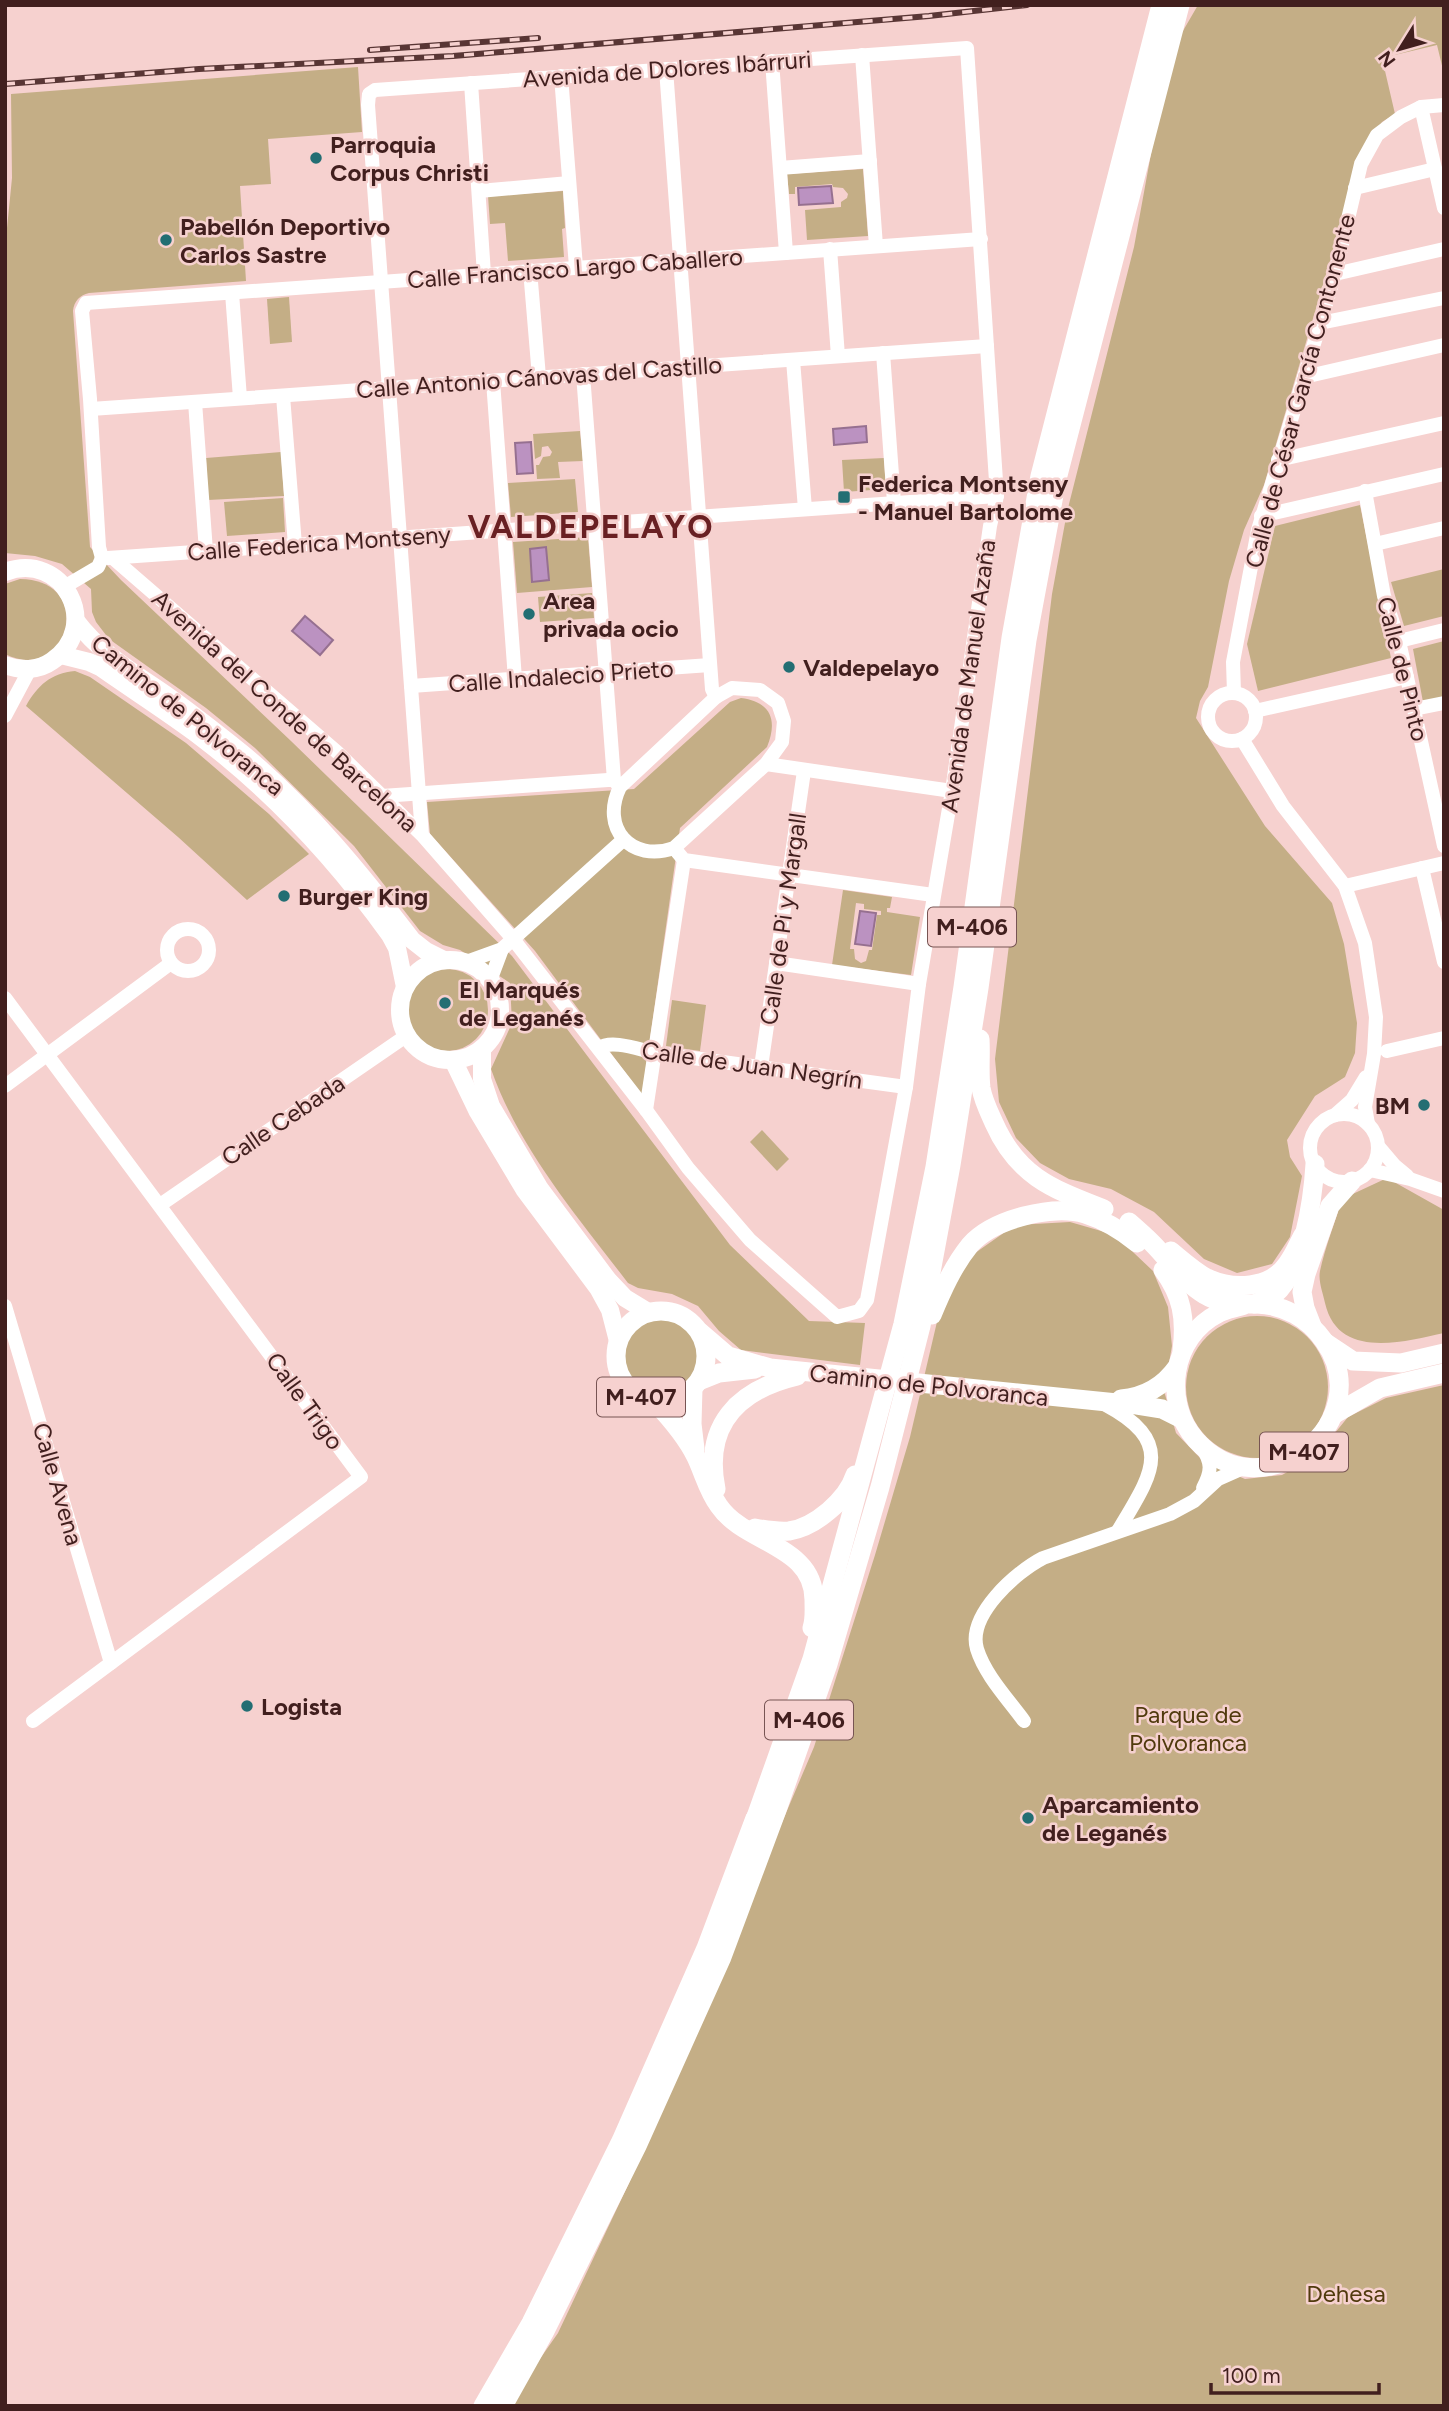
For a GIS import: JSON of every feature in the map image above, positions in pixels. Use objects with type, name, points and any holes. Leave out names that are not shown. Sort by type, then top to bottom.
[{"type":"highway","name":"M-406","points":[[503,2406],[545,2331],[637,2146],[722,1957],[778,1810],[828,1664],[880,1487],[921,1326],[951,1165],[979,988],[1027,640],[1057,479],[1170,10]]},
{"type":"highway","name":"M-406","points":[[483,2406],[531,2323],[621,2141],[706,1948],[812,1660],[903,1324],[935,1167],[963,987],[1011,638],[1040,476],[1068,361],[1170,10]]},
{"type":"highway","name":"M-406","points":[[979,988],[981,1087],[987,1108],[1002,1143],[1017,1163],[1034,1178],[1129,1222],[1158,1240],[1207,1278],[1232,1284],[1256,1285],[1273,1278],[1287,1265],[1303,1235]]},
{"type":"highway","points":[[1250,1304],[1274,1295],[1287,1280],[1313,1199],[1315,1164]]},
{"type":"highway","points":[[1312,1326],[1305,1308],[1303,1292],[1306,1274],[1330,1206],[1352,1181]]},
{"type":"highway","name":"M-406","points":[[880,1487],[898,1451],[932,1315],[947,1280],[972,1243],[998,1225],[1021,1216],[1062,1212],[1084,1214],[1122,1232],[1140,1245],[1173,1284],[1185,1326],[1179,1360]]},
{"type":"highway","name":"M-406","points":[[1129,1222],[1152,1243],[1186,1282],[1208,1297],[1224,1303],[1250,1304]]},
{"type":"highway","name":"M-407","points":[[1326,1343],[1336,1366],[1338,1391],[1333,1415],[1323,1435],[1307,1450],[1289,1462],[1267,1467],[1245,1467],[1222,1460],[1202,1447],[1190,1434],[1176,1402],[1175,1385],[1179,1360],[1196,1330],[1218,1313],[1250,1304],[1276,1306],[1295,1314],[1312,1326],[1326,1343],[1353,1362],[1401,1363],[1444,1353]]},
{"type":"highway","name":"M-407","points":[[663,1310],[677,1313],[690,1321],[700,1332],[707,1357],[696,1385],[682,1397],[654,1401],[630,1390],[622,1380],[615,1354],[624,1328],[635,1318],[663,1310]]},
{"type":"highway","name":"M-406","points":[[741,1526],[791,1531],[824,1514],[841,1499],[853,1480],[868,1426],[903,1324]]},
{"type":"highway","name":"Camino de Polvoranca","points":[[700,1332],[728,1356],[770,1367],[1162,1409],[1182,1419]]},
{"type":"highway","name":"Camino de Polvoranca","points":[[1095,1402],[1132,1398],[1143,1394],[1162,1384],[1179,1360]]},
{"type":"highway","name":"Camino de Polvoranca","points":[[696,1385],[719,1373],[770,1367]]},
{"type":"highway","name":"M-407","points":[[1333,1415],[1380,1388],[1444,1373]]},
{"type":"highway","points":[[720,1508],[714,1476],[714,1454],[720,1431],[733,1408],[753,1391],[773,1382],[816,1374]]},
{"type":"highway","name":"M-406","points":[[696,1385],[692,1424],[696,1457]]},
{"type":"highway","name":"M-406","points":[[654,1401],[677,1425],[696,1457],[720,1508],[741,1526],[783,1549],[811,1578],[814,1622],[788,1701],[752,1828]]},
{"type":"main road","points":[[5,665],[30,669],[46,665],[61,655],[69,645],[76,621],[71,596],[45,572],[22,568],[6,571]]},
{"type":"main road","name":"Camino de Polvoranca","points":[[76,621],[99,648],[173,700],[244,755],[279,787],[337,845],[412,940],[444,960]]},
{"type":"main road","name":"Camino de Polvoranca","points":[[61,655],[100,667],[194,732],[270,797],[323,851],[385,928],[397,948],[405,987]]},
{"type":"main road","points":[[444,960],[466,962],[480,970],[497,994],[499,1016],[492,1038],[482,1049],[468,1057],[453,1060],[426,1055],[406,1036],[401,1023],[399,1010],[405,987],[415,973],[428,964],[444,960]]},
{"type":"main road","points":[[482,1049],[482,1079],[491,1106],[533,1177],[608,1280],[625,1297],[649,1312]]},
{"type":"main road","points":[[453,1060],[478,1112],[524,1189],[598,1288],[610,1310],[618,1341]]},
{"type":"street","name":"Avenida de Dolores Ibárruri","points":[[381,281],[368,105],[369,94],[374,90],[967,48]]},
{"type":"street","name":"Avenida de Manuel Azaña","points":[[867,1300],[906,1087],[919,984],[952,792],[990,526],[997,496],[967,48]]},
{"type":"street","points":[[862,55],[876,246]]},
{"type":"street","points":[[772,61],[786,253]]},
{"type":"street","points":[[666,69],[710,665],[712,689],[716,697]]},
{"type":"street","points":[[561,76],[576,267]]},
{"type":"street","points":[[471,83],[484,274]]},
{"type":"street","points":[[1444,105],[1422,107],[1444,208]]},
{"type":"street","name":"Calle de César García Contonente","points":[[1234,693],[1233,662],[1261,516],[1335,274],[1361,164],[1377,135],[1401,117],[1422,107]]},
{"type":"street","points":[[780,168],[870,162]]},
{"type":"street","points":[[1355,188],[1435,169]]},
{"type":"street","points":[[479,191],[569,183]]},
{"type":"street","name":"Calle Francisco Largo Caballero","points":[[91,409],[82,311],[86,303],[981,239]]},
{"type":"street","points":[[830,249],[838,356]]},
{"type":"street","points":[[1335,274],[1444,249]]},
{"type":"street","points":[[530,270],[539,377]]},
{"type":"street","points":[[381,281],[422,835]]},
{"type":"street","points":[[232,293],[240,398]]},
{"type":"street","points":[[1321,323],[1444,298]]},
{"type":"street","name":"Calle Antonio Cánovas del Castillo","points":[[91,409],[987,345]]},
{"type":"street","points":[[1304,377],[1444,345]]},
{"type":"street","points":[[883,353],[894,502]]},
{"type":"street","points":[[793,360],[805,509]]},
{"type":"street","points":[[382,796],[617,783],[716,697],[732,688],[751,688],[768,694],[778,703],[782,709],[782,742],[766,764],[674,848],[655,852],[640,849],[623,840],[613,818],[617,783],[583,374]]},
{"type":"street","points":[[494,380],[515,679]]},
{"type":"street","points":[[283,396],[295,545]]},
{"type":"street","points":[[195,402],[206,551]]},
{"type":"street","points":[[64,587],[108,558],[99,547],[91,409]]},
{"type":"street","points":[[1278,460],[1444,423]]},
{"type":"street","points":[[1261,516],[1444,474]]},
{"type":"street","name":"Calle de Pinto","points":[[1365,491],[1384,596],[1399,641],[1440,808],[1444,846]]},
{"type":"street","name":"Calle Federica Montseny","points":[[108,558],[997,496]]},
{"type":"street","points":[[1375,544],[1444,528]]},
{"type":"street","name":"Avenida del Conde de Barcelona","points":[[108,558],[337,752],[422,835],[508,944],[598,1048],[688,1168],[750,1240],[837,1317],[859,1311],[867,1300]]},
{"type":"street","points":[[1399,641],[1444,630]]},
{"type":"street","name":"Calle Indalecio Prieto","points":[[411,686],[710,665]]},
{"type":"street","points":[[5,716],[30,669]]},
{"type":"street","points":[[1255,711],[1407,677]]},
{"type":"street","points":[[1234,693],[1248,698],[1255,711],[1254,728],[1242,739],[1234,741],[1219,737],[1209,725],[1208,717],[1213,702],[1219,697],[1234,693]]},
{"type":"street","points":[[1414,709],[1444,703]]},
{"type":"street","points":[[1242,739],[1291,818],[1345,886],[1365,943],[1376,1017],[1372,1063],[1365,1107],[1368,1124],[1377,1138],[1378,1146],[1375,1163],[1362,1177],[1352,1181],[1330,1178],[1321,1172],[1311,1154],[1313,1135],[1326,1119],[1352,1100],[1364,1084],[1372,1063]]},
{"type":"street","points":[[766,764],[952,792]]},
{"type":"street","name":"Calle de Pi y Margall","points":[[761,1067],[804,771]]},
{"type":"street","points":[[466,962],[508,944],[623,840]]},
{"type":"street","points":[[674,848],[684,860],[933,895]]},
{"type":"street","points":[[646,1110],[684,860]]},
{"type":"street","points":[[1345,886],[1444,863]]},
{"type":"street","points":[[1422,868],[1444,962]]},
{"type":"street","points":[[490,981],[508,944]]},
{"type":"street","points":[[5,1086],[172,963]]},
{"type":"street","points":[[776,963],[919,984]]},
{"type":"street","name":"Calle Trigo","points":[[5,998],[361,1477],[33,1721]]},
{"type":"street","name":"Calle Cebada","points":[[160,1205],[406,1036]]},
{"type":"street","points":[[1387,1051],[1444,1038]]},
{"type":"street","name":"Calle de Juan Negrín","points":[[598,1048],[604,1044],[617,1045],[656,1053],[906,1087]]},
{"type":"street","points":[[1335,1115],[1353,1115],[1368,1124]]},
{"type":"street","points":[[1378,1146],[1410,1179]]},
{"type":"street","points":[[1370,1170],[1410,1179],[1444,1191]]},
{"type":"street","name":"Calle Avena","points":[[5,1306],[111,1663]]},
{"type":"street","points":[[1095,1402],[1137,1424],[1151,1445],[1150,1470],[1141,1493],[1118,1531]]},
{"type":"street","points":[[1194,1501],[1211,1474],[1211,1461],[1202,1447]]},
{"type":"street","points":[[1024,1721],[983,1664],[976,1646],[982,1618],[1000,1591],[1030,1565],[1170,1514],[1194,1501],[1218,1479],[1245,1467]]},
{"type":"green space","points":[[1198,5],[1444,5],[1444,74],[1437,45],[1382,58],[1395,114],[1382,122],[1362,152],[1264,485],[1244,530],[1229,581],[1208,687],[1200,701],[1196,718],[1265,826],[1332,903],[1344,944],[1357,1023],[1355,1053],[1345,1077],[1315,1096],[1287,1140],[1290,1157],[1302,1176],[1290,1237],[1272,1264],[1237,1273],[1204,1259],[1154,1212],[1111,1189],[1069,1179],[1040,1163],[1016,1138],[999,1102],[995,1059],[1052,594],[1067,512],[1134,247],[1169,55]]},
{"type":"green space","points":[[358,67],[362,132],[268,139],[271,184],[240,186],[246,281],[89,293],[76,301],[73,311],[90,547],[121,580],[512,956],[730,1245],[809,1321],[865,1323],[860,1365],[741,1350],[719,1331],[698,1306],[672,1294],[638,1288],[628,1283],[533,1154],[517,1127],[491,1069],[512,1023],[510,983],[460,950],[443,945],[420,931],[354,846],[255,748],[206,708],[109,639],[92,612],[91,589],[62,564],[35,556],[5,553],[5,248],[12,178],[11,94]]},
{"type":"green space","points":[[863,169],[868,236],[807,240],[805,210],[841,207],[841,202],[848,194],[843,188],[833,187],[832,184],[795,187],[795,194],[789,194],[787,174]]},
{"type":"green space","points":[[563,191],[564,257],[508,261],[505,223],[490,224],[488,196]]},
{"type":"green space","points":[[289,297],[292,342],[270,344],[267,299]]},
{"type":"green space","points":[[580,431],[583,461],[558,462],[560,478],[537,479],[536,465],[552,452],[548,446],[542,447],[541,456],[535,459],[533,434]]},
{"type":"green space","points":[[281,452],[284,496],[208,500],[206,458]]},
{"type":"green space","points":[[884,458],[886,489],[844,492],[842,460]]},
{"type":"green space","points":[[575,479],[578,512],[511,517],[508,483]]},
{"type":"green space","points":[[283,498],[285,532],[227,536],[224,502]]},
{"type":"green space","points":[[1360,505],[1391,658],[1258,691],[1247,644],[1275,526]]},
{"type":"green space","points":[[588,537],[592,587],[517,593],[513,542]]},
{"type":"green space","points":[[1444,569],[1444,616],[1404,626],[1391,582]]},
{"type":"green space","points":[[20,579],[44,584],[59,596],[66,612],[65,629],[58,645],[45,656],[27,660],[5,654],[5,584]]},
{"type":"green space","points":[[592,593],[594,618],[540,622],[538,597]]},
{"type":"green space","points":[[1444,641],[1444,698],[1423,702],[1413,649]]},
{"type":"green space","points":[[75,671],[90,677],[186,743],[269,814],[309,854],[247,900],[26,706],[46,682],[59,674]]},
{"type":"green space","points":[[741,698],[765,708],[772,721],[772,729],[767,747],[680,828],[642,1095],[535,951],[430,834],[427,802],[634,789],[730,702]]},
{"type":"green space","points":[[843,890],[892,897],[887,912],[920,917],[911,975],[832,965]],"holes":[[[856,903],[864,904],[864,909],[881,911],[881,915],[877,915],[872,950],[869,950],[866,961],[861,963],[855,959],[854,949],[850,949]]]},
{"type":"green space","points":[[447,969],[463,972],[476,981],[485,994],[488,1010],[485,1026],[476,1039],[463,1048],[447,1051],[431,1048],[418,1039],[409,1026],[406,1010],[409,994],[418,981],[431,972]]},
{"type":"green space","points":[[672,1000],[706,1005],[700,1051],[666,1046]]},
{"type":"green space","points":[[762,1130],[789,1159],[777,1171],[750,1142]]},
{"type":"green space","points":[[1387,1178],[1444,1210],[1444,1333],[1410,1340],[1374,1343],[1343,1333],[1332,1321],[1325,1303],[1320,1275],[1342,1199]]},
{"type":"green space","points":[[1070,1222],[1115,1235],[1153,1271],[1168,1307],[1172,1346],[1164,1391],[1176,1433],[1203,1461],[1245,1479],[1282,1475],[1317,1455],[1348,1417],[1386,1398],[1444,1385],[1444,2406],[507,2406],[558,2333],[629,2183],[814,1747],[910,1437],[940,1309],[968,1258],[1015,1225]]},
{"type":"green space","points":[[1257,1316],[1284,1321],[1307,1337],[1323,1360],[1328,1387],[1323,1414],[1307,1437],[1284,1453],[1257,1458],[1230,1453],[1207,1437],[1191,1414],[1186,1387],[1191,1360],[1207,1337],[1230,1321]]},
{"type":"green space","points":[[661,1319],[682,1325],[692,1335],[698,1356],[692,1377],[682,1387],[661,1393],[640,1387],[630,1377],[624,1356],[630,1335],[640,1325]]},
{"type":"shaded area","points":[[831,186],[833,203],[799,205],[798,188]]},
{"type":"shaded area","points":[[866,426],[867,442],[834,445],[833,429]]},
{"type":"shaded area","points":[[531,442],[533,473],[517,474],[515,443]]},
{"type":"shaded area","points":[[546,547],[549,580],[532,582],[530,549]]},
{"type":"shaded area","points":[[305,616],[333,640],[320,655],[292,631]]},
{"type":"shaded area","points":[[860,911],[876,913],[871,946],[855,944]]},
{"type":"railway","points":[[5,84],[199,69],[453,56],[929,16],[1027,5]]},
{"type":"railway","points":[[370,50],[538,38]]},
{"type":"place","name":"Parroquia Corpus Christi","points":[[316,158]]},
{"type":"place","name":"Pabellón Deportivo Carlos Sastre","points":[[166,240]]},
{"type":"place","name":"Federica Montseny - Manuel Bartolome","points":[[844,497]]},
{"type":"place","name":"Area privada ocio","points":[[529,614]]},
{"type":"place","name":"Valdepelayo","points":[[789,667]]},
{"type":"place","name":"Burger King","points":[[284,896]]},
{"type":"place","name":"El Marqués de Leganés","points":[[445,1003]]},
{"type":"place","name":"BM","points":[[1424,1105]]},
{"type":"place","name":"Logista","points":[[247,1706]]},
{"type":"place","name":"Aparcamiento de Leganés","points":[[1028,1818]]},
{"type":"district","name":"VALDEPELAYO","points":[[591,527]]},
{"type":"park label","name":"Parque de Polvoranca","points":[[1188,1728]]},
{"type":"park label","name":"Dehesa","points":[[1346,2293]]}]
